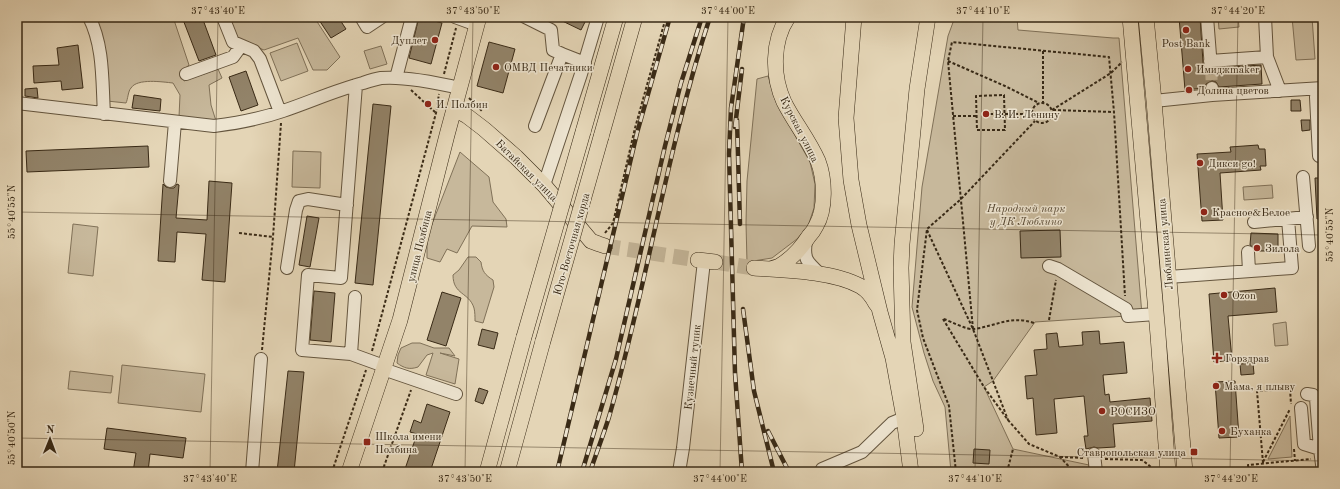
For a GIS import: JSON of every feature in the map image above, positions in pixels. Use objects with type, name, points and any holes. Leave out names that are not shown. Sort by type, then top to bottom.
[{"type":"main road","name":"Юго-Восточная хорда","points":[[487,472],[524,337],[616,17]]},
{"type":"main road","name":"Юго-Восточная хорда","points":[[507,472],[635,17]]},
{"type":"main road","name":"Курская улица","points":[[770,269],[781,265],[806,241],[817,226],[823,207],[823,184],[818,161],[784,102],[777,75],[777,44],[782,26],[788,17]]},
{"type":"main road","points":[[854,17],[846,118],[850,172],[859,226],[893,358],[904,418],[911,472]]},
{"type":"main road","points":[[921,472],[903,342],[901,268],[917,89],[928,17]]},
{"type":"main road","name":"Люблинская улица","points":[[1130,17],[1168,472]]},
{"type":"main road","name":"Люблинская улица","points":[[1146,17],[1185,472]]},
{"type":"main road","name":"улица Полбина","points":[[349,472],[400,320],[454,109],[464,92],[478,21]]},
{"type":"main road","name":"Батайская улица","points":[[454,109],[468,116],[516,157],[598,244]]},
{"type":"main road","points":[[754,268],[820,274],[859,286],[872,296],[880,312]]},
{"type":"street","points":[[88,17],[93,25],[101,54],[104,114]]},
{"type":"street","points":[[224,17],[233,42],[254,51],[260,59],[281,112]]},
{"type":"street","points":[[361,17],[367,27],[382,17]]},
{"type":"street","points":[[397,78],[412,17]]},
{"type":"street","points":[[525,17],[551,30],[553,50],[585,63]]},
{"type":"street","points":[[1207,17],[1210,64],[1267,57]]},
{"type":"street","points":[[1265,17],[1267,57],[1280,91]]},
{"type":"street","points":[[457,18],[478,21]]},
{"type":"street","points":[[544,185],[585,63],[594,18]]},
{"type":"street","points":[[186,74],[233,57],[241,46]]},
{"type":"street","points":[[535,126],[562,54]]},
{"type":"street","points":[[17,103],[214,126],[241,122],[281,112],[380,78],[397,78],[441,84],[464,92]]},
{"type":"street","points":[[347,205],[308,199],[299,201],[285,267],[308,275],[341,278],[347,205],[356,85]]},
{"type":"street","points":[[1154,101],[1212,92],[1280,91],[1321,88]]},
{"type":"street","points":[[1321,88],[1316,97],[1319,156],[1323,156]]},
{"type":"street","points":[[170,181],[175,122]]},
{"type":"street","points":[[1303,177],[1309,246]]},
{"type":"street","points":[[1254,222],[1306,217]]},
{"type":"street","points":[[1168,277],[1292,268],[1288,219]]},
{"type":"street","points":[[806,241],[804,252],[806,259],[820,274]]},
{"type":"street","points":[[1248,252],[1249,271]]},
{"type":"street","name":"Кузнечный тупик","points":[[679,472],[706,261]]},
{"type":"street","points":[[1053,268],[1126,309],[1128,316],[1156,314]]},
{"type":"street","points":[[308,275],[302,350],[351,354],[369,360],[414,380],[456,394]]},
{"type":"street","points":[[351,354],[355,297]]},
{"type":"street","points":[[252,472],[261,359]]},
{"type":"street","points":[[1307,394],[1313,395],[1316,398],[1318,454],[1323,472]]},
{"type":"street","points":[[1295,410],[1304,444],[1318,454]]},
{"type":"street","points":[[822,469],[862,452],[892,424],[904,418]]},
{"type":"street","points":[[1094,456],[1096,472]]},
{"type":"path","points":[[598,244],[613,223],[635,128],[666,17]]},
{"type":"path","points":[[332,472],[369,360],[436,113],[441,84],[457,18]]},
{"type":"path","points":[[973,329],[948,61],[952,42],[1109,57],[1114,112],[1126,309]]},
{"type":"path","points":[[1043,51],[1043,103]]},
{"type":"path","points":[[948,61],[1039,103],[1049,105],[1052,110],[1052,115],[1050,120],[1046,123],[1035,121],[1032,114],[1033,108],[1039,103]]},
{"type":"path","points":[[1052,110],[1111,73],[1122,62]]},
{"type":"path","points":[[397,78],[436,113]]},
{"type":"path","points":[[464,92],[485,114]]},
{"type":"path","points":[[1004,95],[1005,130],[976,130],[976,116],[976,96],[1004,95]]},
{"type":"path","points":[[1052,110],[1114,112]]},
{"type":"path","points":[[261,359],[273,237],[281,112]]},
{"type":"path","points":[[990,114],[1032,114]]},
{"type":"path","points":[[953,116],[976,116]]},
{"type":"path","points":[[956,472],[948,406],[923,338],[917,310],[927,229],[961,199],[1035,121]]},
{"type":"path","points":[[927,229],[973,329],[1008,420]]},
{"type":"path","points":[[239,233],[273,237]]},
{"type":"path","points":[[1049,320],[1053,268]]},
{"type":"path","points":[[1034,323],[1023,320],[1006,321],[973,329],[943,319],[984,387],[1008,420],[1029,444],[1060,457],[1074,472]]},
{"type":"path","points":[[382,472],[414,380]]},
{"type":"path","points":[[1290,389],[1295,410],[1262,463],[1257,391],[1290,389]]},
{"type":"path","points":[[1294,445],[1295,461]]},
{"type":"path","points":[[1007,472],[1013,449]]},
{"type":"path","points":[[1249,472],[1248,465],[1295,461],[1318,454]]},
{"type":"path","points":[[1060,457],[1094,456],[1142,460],[1158,472]]},
{"type":"green space","points":[[95,17],[173,17],[189,65],[180,73],[184,81],[218,69],[222,78],[209,85],[211,105],[216,121],[179,117],[180,95],[173,83],[150,81],[139,83],[130,89],[126,103],[107,101]]},
{"type":"green space","points":[[227,17],[314,17],[340,57],[327,70],[313,70],[298,38],[264,50],[235,38]]},
{"type":"green space","name":"Народный парк у ДК Люблино","points":[[955,17],[1017,17],[1018,30],[1119,38],[1142,315],[1035,322],[993,381],[984,387],[1013,449],[1089,465],[1089,472],[951,472],[945,407],[933,381],[912,307],[922,187],[948,36]]},
{"type":"green space","points":[[1218,17],[1238,17],[1239,27],[1219,29]]},
{"type":"green space","points":[[1292,17],[1312,17],[1315,59],[1296,60]]},
{"type":"green space","points":[[297,43],[308,71],[281,81],[270,53]]},
{"type":"green space","points":[[381,46],[387,64],[370,69],[364,51]]},
{"type":"green space","points":[[768,76],[776,102],[810,162],[815,184],[814,208],[808,226],[797,239],[772,258],[747,262],[747,181],[757,79]]},
{"type":"green space","points":[[293,151],[321,152],[320,188],[292,187]]},
{"type":"green space","points":[[460,152],[489,177],[493,202],[506,219],[507,227],[472,226],[457,253],[447,249],[440,262],[427,258],[427,237]]},
{"type":"green space","points":[[1272,185],[1273,198],[1244,200],[1243,187]]},
{"type":"green space","points":[[73,224],[98,227],[93,276],[68,273]]},
{"type":"green space","points":[[468,257],[476,257],[481,262],[484,272],[493,280],[494,287],[483,323],[475,321],[472,303],[458,290],[454,282],[453,275],[459,270]]},
{"type":"green space","points":[[1286,322],[1288,345],[1275,346],[1273,324]]},
{"type":"green space","points":[[412,343],[420,343],[434,348],[449,348],[455,356],[440,353],[459,359],[455,384],[426,375],[433,353],[427,355],[418,367],[415,368],[407,368],[397,363],[401,348]]},
{"type":"green space","points":[[122,365],[205,374],[201,412],[118,403]]},
{"type":"green space","points":[[70,371],[113,376],[111,393],[68,389]]},
{"type":"green space","points":[[1290,416],[1292,457],[1268,459]]},
{"type":"building","points":[[182,17],[202,17],[216,55],[199,61]]},
{"type":"building","points":[[317,17],[338,17],[346,29],[331,38]]},
{"type":"building","points":[[419,17],[442,23],[431,64],[409,58]]},
{"type":"building","points":[[554,17],[574,17],[585,22],[581,30]]},
{"type":"building","points":[[1179,17],[1200,17],[1203,62],[1207,75],[1215,74],[1218,72],[1218,68],[1261,65],[1262,84],[1219,87],[1216,82],[1212,81],[1206,84],[1204,88],[1185,90]]},
{"type":"building","name":"ОМВД Печатники","points":[[489,42],[515,49],[503,93],[477,86]]},
{"type":"building","points":[[78,45],[83,88],[62,90],[61,81],[34,83],[33,66],[59,65],[57,48]]},
{"type":"building","points":[[246,71],[258,105],[241,111],[229,77]]},
{"type":"building","points":[[37,88],[38,98],[25,96],[25,89]]},
{"type":"building","points":[[134,95],[161,99],[160,111],[132,108]]},
{"type":"building","points":[[1291,100],[1300,100],[1301,111],[1291,111]]},
{"type":"building","points":[[373,104],[391,106],[373,285],[355,283]]},
{"type":"building","points":[[1301,120],[1310,120],[1310,130],[1302,131]]},
{"type":"building","points":[[1258,145],[1259,149],[1265,149],[1266,166],[1260,166],[1261,170],[1220,173],[1223,220],[1202,221],[1197,154],[1231,152],[1230,147]]},
{"type":"building","points":[[148,146],[149,167],[27,172],[26,151]]},
{"type":"building","points":[[1315,178],[1323,178],[1323,218],[1317,219]]},
{"type":"building","points":[[209,181],[232,183],[225,282],[202,280],[206,234],[177,232],[175,262],[158,261],[163,184],[170,188],[174,188],[177,184],[179,185],[176,218],[207,220]]},
{"type":"building","points":[[307,216],[319,218],[310,267],[299,265]]},
{"type":"building","points":[[1060,230],[1061,257],[1021,258],[1020,231]]},
{"type":"building","points":[[1251,233],[1278,234],[1278,251],[1255,251],[1250,245]]},
{"type":"building","points":[[1275,288],[1277,312],[1228,316],[1232,360],[1214,362],[1209,294]]},
{"type":"building","points":[[314,291],[335,293],[331,342],[310,340]]},
{"type":"building","points":[[442,292],[461,298],[446,346],[427,340]]},
{"type":"building","points":[[482,329],[498,333],[494,349],[478,345]]},
{"type":"building","points":[[1099,331],[1100,344],[1124,342],[1127,373],[1103,375],[1105,395],[1109,394],[1110,402],[1150,398],[1152,421],[1113,424],[1115,447],[1094,447],[1086,449],[1084,436],[1088,436],[1084,396],[1054,399],[1057,433],[1036,435],[1033,398],[1027,399],[1025,376],[1037,375],[1034,350],[1047,349],[1046,334],[1057,333],[1059,347],[1083,345],[1082,332]]},
{"type":"building","points":[[1253,363],[1254,374],[1241,375],[1240,364]]},
{"type":"building","points":[[288,371],[304,372],[294,472],[277,472]]},
{"type":"building","points":[[1235,381],[1239,437],[1219,438],[1215,382]]},
{"type":"building","points":[[479,388],[488,391],[483,404],[475,401]]},
{"type":"building","points":[[427,404],[450,412],[430,472],[404,472],[417,434],[410,432],[414,420],[421,423]]},
{"type":"building","points":[[107,428],[186,438],[183,458],[150,454],[148,472],[133,472],[136,453],[104,449]]},
{"type":"building","points":[[974,449],[990,450],[989,464],[973,463]]},
{"type":"tunnel","points":[[1211,68],[1212,88]]},
{"type":"tunnel","points":[[605,246],[698,260]]},
{"type":"tunnel","points":[[715,262],[754,268]]},
{"type":"railway","points":[[557,472],[637,133],[670,17]]},
{"type":"railway","points":[[582,472],[616,359],[665,146],[681,83],[702,17]]},
{"type":"railway","points":[[590,472],[609,417],[635,317],[681,116],[710,17]]},
{"type":"railway","points":[[742,472],[735,373],[729,154],[731,108],[744,17]]},
{"type":"railway","points":[[735,127],[742,69]]},
{"type":"railway","points":[[737,120],[740,224]]},
{"type":"railway","points":[[743,309],[754,391],[774,472]]},
{"type":"railway","points":[[768,431],[789,472]]},
{"type":"place","name":"Post Bank","points":[[1186,30]]},
{"type":"place","name":"Дуплет","points":[[435,40]]},
{"type":"place","name":"ОМВД Печатники","points":[[496,67]]},
{"type":"place","name":"Имиджmaker","points":[[1188,69]]},
{"type":"place","name":"Долина цветов","points":[[1189,90]]},
{"type":"place","name":"И. Полбин","points":[[428,104]]},
{"type":"place","name":"В. И. Ленину","points":[[986,114]]},
{"type":"place","name":"Дикси go!","points":[[1200,163]]},
{"type":"place","name":"Красное&Белое","points":[[1204,212]]},
{"type":"place","name":"Зилола","points":[[1257,248]]},
{"type":"place","name":"Ozon","points":[[1224,295]]},
{"type":"place","name":"Горздрав","points":[[1217,358]]},
{"type":"place","name":"Мама, я плыву","points":[[1216,386]]},
{"type":"place","name":"РОСИЗО","points":[[1102,411]]},
{"type":"place","name":"Буханка","points":[[1222,431]]},
{"type":"place","name":"Школа имени Полбина","points":[[367,442]]},
{"type":"place","name":"Ставропольская улица","points":[[1194,452]]}]
